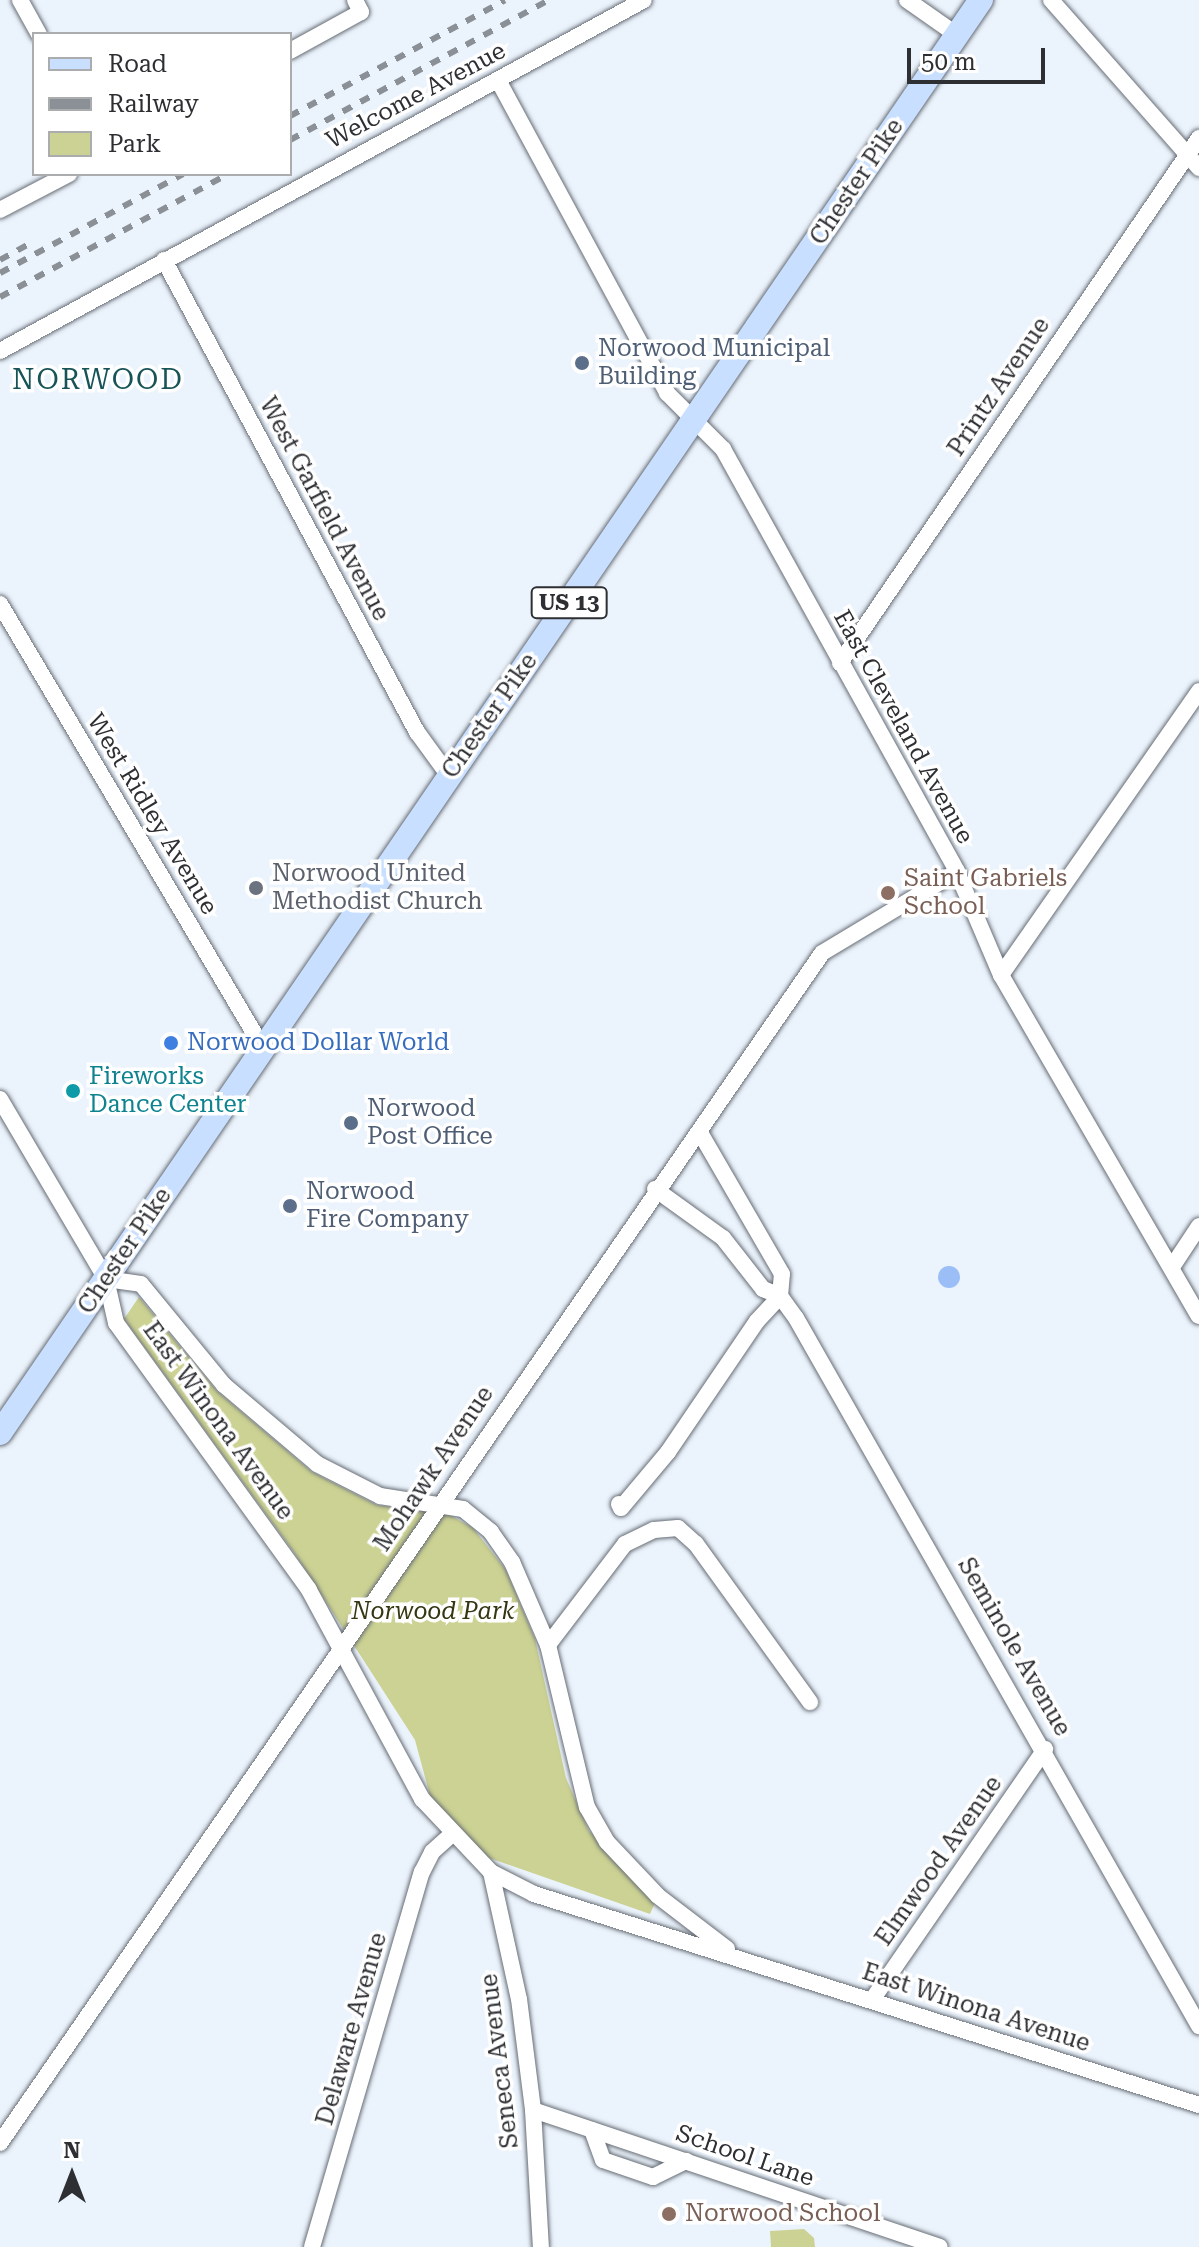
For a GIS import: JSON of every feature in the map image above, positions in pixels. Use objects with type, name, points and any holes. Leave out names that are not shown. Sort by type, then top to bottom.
[{"type":"main road","name":"Chester Pike","points":[[0,1433],[981,0]]},
{"type":"street","points":[[20,0],[38,32]]},
{"type":"street","name":"Welcome Avenue","points":[[0,351],[644,0]]},
{"type":"street","points":[[907,0],[957,35]]},
{"type":"street","points":[[1051,0],[1199,168]]},
{"type":"street","points":[[292,50],[358,6]]},
{"type":"street","name":"East Cleveland Avenue","points":[[498,80],[667,393],[723,449],[957,872],[1001,975],[1199,1316]]},
{"type":"street","name":"Printz Avenue","points":[[840,663],[1199,138]]},
{"type":"street","points":[[0,210],[65,176]]},
{"type":"street","name":"West Garfield Avenue","points":[[164,260],[417,732],[449,776]]},
{"type":"street","name":"West Ridley Avenue","points":[[0,604],[263,1048]]},
{"type":"street","points":[[1001,975],[1199,691]]},
{"type":"street","name":"Mohawk Avenue","points":[[0,2143],[655,1189],[699,1131],[822,953],[957,872]]},
{"type":"street","points":[[0,1099],[106,1279]]},
{"type":"street","name":"Seminole Avenue","points":[[699,1131],[782,1274],[780,1296],[1045,1749],[1199,2026]]},
{"type":"street","name":"Seminole Avenue","points":[[655,1189],[723,1238],[763,1289],[780,1296]]},
{"type":"street","points":[[1172,1267],[1199,1226]]},
{"type":"street","name":"East Winona Avenue","points":[[737,1957],[658,1896],[607,1842],[587,1807],[548,1645],[512,1562],[491,1532],[469,1512],[439,1504],[380,1496],[317,1464],[224,1385],[141,1284],[106,1279],[116,1323],[288,1558],[341,1647],[410,1781],[452,1834],[491,1872],[534,1894],[1199,2105]]},
{"type":"street","points":[[619,1504],[621,1508],[668,1452],[757,1321],[780,1296]]},
{"type":"street","points":[[548,1645],[625,1544],[654,1530],[678,1528],[696,1544],[810,1702]]},
{"type":"street","name":"Elmwood Avenue","points":[[872,2000],[1045,1749]]},
{"type":"street","name":"Delaware Avenue","points":[[312,2247],[422,1872],[432,1852],[452,1834]]},
{"type":"street","name":"Seneca Avenue","points":[[491,1872],[510,1943],[533,2110],[541,2247]]},
{"type":"street","name":"School Lane","points":[[533,2110],[940,2247]]},
{"type":"street","points":[[592,2130],[603,2160],[653,2177],[686,2161]]},
{"type":"green space","name":"Norwood Park","points":[[139,1297],[217,1391],[312,1472],[377,1505],[450,1515],[473,1528],[506,1570],[535,1639],[566,1778],[589,1831],[658,1896],[650,1914],[469,1851],[435,1814],[415,1740],[295,1554],[124,1319]]},
{"type":"green space","points":[[804,2229],[814,2238],[815,2247],[771,2247],[770,2231]]},
{"type":"water","points":[[945,1266],[953,1266],[960,1277],[953,1288],[945,1288],[938,1281],[938,1273]]},
{"type":"railway","points":[[292,115],[505,0]]},
{"type":"railway","points":[[292,139],[549,0]]},
{"type":"railway","points":[[0,273],[179,176]]},
{"type":"railway","points":[[0,297],[224,176]]},
{"type":"railway","points":[[0,260],[31,243]]},
{"type":"place","name":"Norwood Municipal Building","points":[[582,363]]},
{"type":"place","name":"Norwood United Methodist Church","points":[[256,888]]},
{"type":"place","name":"Saint Gabriels School","points":[[888,893]]},
{"type":"place","name":"Norwood Dollar World","points":[[171,1043]]},
{"type":"place","name":"Fireworks Dance Center","points":[[73,1091]]},
{"type":"place","name":"Norwood Post Office","points":[[351,1123]]},
{"type":"place","name":"Norwood Fire Company","points":[[290,1206]]},
{"type":"place","name":"Norwood School","points":[[669,2214]]},
{"type":"district","name":"NORWOOD","points":[[98,380]]}]
